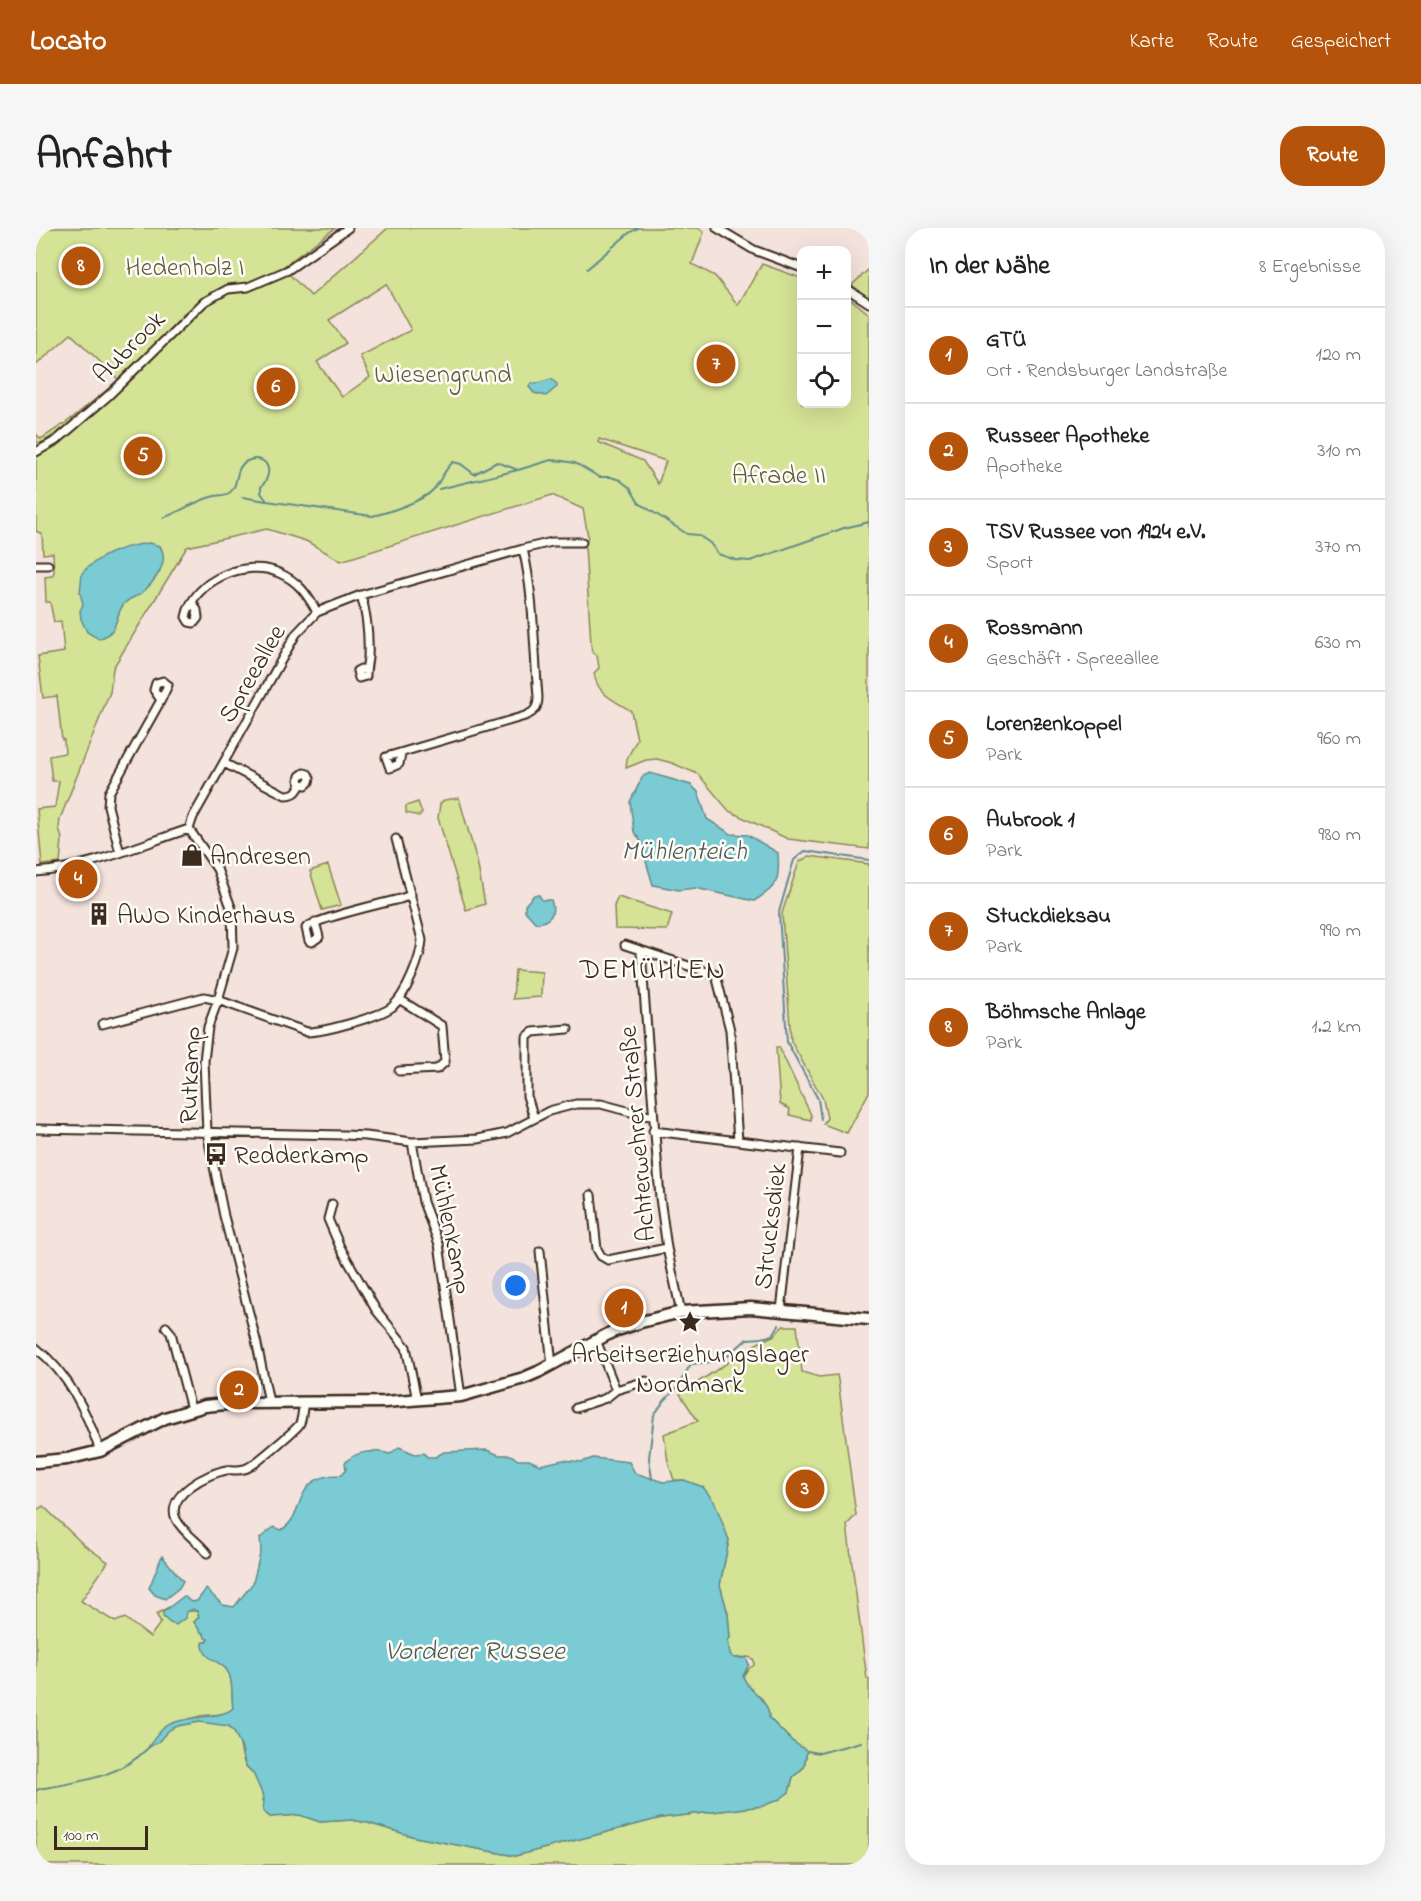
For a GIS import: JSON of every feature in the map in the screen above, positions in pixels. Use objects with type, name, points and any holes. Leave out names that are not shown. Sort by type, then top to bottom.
[{"type":"street","name":"Aubrook","points":[[36,452],[57,440],[103,401],[210,298],[228,289],[248,287],[288,270],[348,228]]},
{"type":"street","points":[[717,228],[754,250],[797,266]]},
{"type":"street","points":[[851,291],[869,303]]},
{"type":"street","name":"Spreeallee","points":[[189,829],[193,817],[296,634],[317,612],[361,595],[523,549],[552,542],[582,542]]},
{"type":"street","points":[[401,754],[414,748],[525,716],[537,707],[533,634],[523,549]]},
{"type":"street","points":[[36,565],[48,565]]},
{"type":"street","points":[[192,602],[206,583],[251,568],[265,568],[277,572],[303,588],[317,612]]},
{"type":"street","points":[[361,595],[367,626],[368,660],[365,670]]},
{"type":"street","points":[[120,853],[108,806],[110,793],[161,700]]},
{"type":"street","points":[[224,763],[285,795],[297,792],[301,784]]},
{"type":"street","points":[[36,872],[62,869],[120,853],[189,829]]},
{"type":"street","name":"Rutkamp","points":[[189,829],[217,869],[232,910],[233,948],[218,1000],[207,1027],[204,1061],[207,1132],[224,1216],[256,1340],[269,1402]]},
{"type":"street","points":[[102,1024],[196,998],[209,997],[289,1027],[313,1032],[381,1013],[391,1008],[399,999],[420,956],[422,945],[422,933],[396,839]]},
{"type":"street","points":[[315,922],[411,895]]},
{"type":"street","points":[[625,945],[716,975],[730,1030],[738,1141]]},
{"type":"street","name":"Achterwehrer Straße","points":[[641,952],[653,1131],[660,1198],[667,1248],[681,1312]]},
{"type":"street","points":[[399,999],[442,1026],[445,1062],[437,1069],[399,1071]]},
{"type":"street","points":[[534,1118],[527,1096],[527,1037],[533,1032],[568,1029]]},
{"type":"street","points":[[36,1129],[366,1136],[412,1142],[478,1139],[507,1132],[549,1111],[589,1103],[652,1116]]},
{"type":"street","points":[[653,1131],[840,1153]]},
{"type":"street","name":"Mühlenkamp","points":[[412,1142],[423,1202],[439,1244],[461,1396]]},
{"type":"street","name":"Strucksdiek","points":[[781,1310],[800,1148]]},
{"type":"street","points":[[591,1195],[597,1249],[601,1256],[608,1260],[667,1248]]},
{"type":"street","points":[[333,1204],[328,1219],[340,1247],[376,1310],[406,1347],[417,1400]]},
{"type":"street","points":[[540,1251],[552,1365]]},
{"type":"street","points":[[36,1462],[67,1460],[100,1451],[165,1418],[191,1409],[218,1404],[417,1400],[461,1396],[515,1381],[552,1365],[596,1340],[641,1322],[681,1312],[728,1308],[781,1310],[869,1319]]},
{"type":"street","points":[[166,1326],[171,1333],[191,1409]]},
{"type":"street","points":[[596,1340],[616,1390]]},
{"type":"street","points":[[36,1348],[45,1355],[69,1384],[82,1406],[100,1451]]},
{"type":"street","points":[[576,1408],[606,1398],[616,1390],[646,1381]]},
{"type":"street","points":[[207,1553],[176,1519],[173,1508],[175,1502],[180,1495],[206,1476],[250,1467],[299,1425],[304,1402]]},
{"type":"green space","name":"Hedenholz I","points":[[36,228],[335,228],[276,272],[247,284],[228,287],[202,300],[183,315],[114,387],[68,425],[43,442],[37,443],[36,434],[41,439],[67,422],[119,380],[71,334],[36,365]]},
{"type":"green space","points":[[388,228],[698,228],[704,232],[692,264],[715,276],[738,305],[762,264],[797,277],[797,408],[851,408],[851,299],[869,314],[869,849],[788,839],[729,811],[698,774],[672,763],[657,759],[646,760],[626,768],[627,759],[637,739],[631,711],[603,692],[594,673],[599,668],[597,655],[592,652],[591,644],[585,546],[588,536],[583,509],[552,495],[341,561],[306,541],[267,529],[187,547],[113,668],[110,692],[60,819],[59,828],[62,839],[60,863],[42,865],[37,809],[55,807],[59,781],[52,781],[49,756],[65,753],[57,696],[43,698],[38,656],[64,652],[61,621],[54,622],[50,602],[46,602],[45,577],[52,576],[54,572],[53,553],[43,554],[42,534],[36,531],[36,457],[73,432],[102,407],[204,305],[230,291],[247,289],[289,274],[311,296]],"holes":[[[386,284],[411,330],[360,356],[370,377],[342,397],[317,362],[346,343],[329,320]],[[599,439],[666,461],[658,484],[643,461],[598,442]]]},
{"type":"green space","points":[[869,269],[869,299],[852,285]]},
{"type":"green space","points":[[459,798],[477,861],[485,904],[466,910],[438,818],[440,804],[444,800]]},
{"type":"green space","points":[[418,802],[422,813],[419,816],[406,813],[406,806]]},
{"type":"green space","points":[[809,856],[869,864],[869,1092],[847,1133],[823,1124],[827,1118],[823,1099],[791,1041],[782,913],[799,862]]},
{"type":"green space","points":[[328,865],[341,905],[322,910],[310,871]]},
{"type":"green space","points":[[618,897],[672,914],[667,930],[615,929],[614,906]]},
{"type":"green space","points":[[515,970],[542,972],[541,997],[513,999]]},
{"type":"green space","points":[[776,1047],[779,1047],[811,1115],[811,1120],[789,1115],[790,1109],[780,1104]]},
{"type":"green space","points":[[783,1326],[797,1326],[802,1372],[819,1377],[837,1375],[838,1380],[856,1515],[847,1525],[867,1679],[869,1679],[869,1865],[36,1865],[36,1511],[43,1506],[84,1545],[108,1562],[81,1601],[115,1622],[125,1618],[150,1637],[161,1622],[156,1614],[169,1607],[163,1612],[197,1611],[199,1617],[194,1622],[208,1639],[203,1646],[225,1667],[229,1674],[233,1708],[222,1714],[200,1716],[166,1727],[159,1741],[168,1730],[190,1723],[218,1723],[231,1728],[239,1742],[246,1767],[255,1776],[260,1786],[263,1811],[270,1817],[300,1815],[320,1822],[352,1820],[415,1837],[515,1856],[661,1818],[763,1806],[789,1792],[793,1777],[804,1767],[807,1751],[792,1741],[769,1718],[763,1700],[746,1684],[743,1676],[754,1665],[754,1660],[749,1657],[734,1658],[730,1654],[728,1614],[720,1585],[729,1540],[684,1480],[674,1480],[668,1462],[664,1434],[698,1421],[680,1394],[756,1344],[775,1335]]},
{"type":"water","points":[[551,379],[557,387],[546,396],[534,393],[529,387],[532,383]]},
{"type":"water","points":[[149,543],[160,546],[163,552],[162,565],[156,577],[143,592],[123,605],[113,629],[106,636],[99,639],[87,632],[80,611],[83,604],[80,593],[82,573],[96,561],[113,552]]},
{"type":"water","name":"Mühlenteich","points":[[650,773],[691,785],[698,792],[707,819],[731,834],[748,835],[778,853],[778,876],[773,887],[754,901],[695,888],[679,890],[653,885],[646,861],[645,847],[634,832],[630,802],[643,776]]},
{"type":"water","points":[[534,895],[539,895],[542,900],[551,900],[552,913],[545,921],[536,923],[525,911],[525,905]]},
{"type":"water","name":"Vorderer Russee","points":[[399,1447],[415,1454],[424,1453],[427,1457],[435,1457],[444,1452],[487,1450],[499,1455],[511,1455],[518,1460],[529,1460],[540,1465],[563,1460],[582,1462],[593,1458],[629,1462],[635,1473],[663,1482],[684,1480],[703,1487],[715,1503],[729,1540],[720,1585],[728,1614],[730,1654],[734,1658],[746,1658],[749,1664],[743,1676],[749,1687],[763,1701],[769,1718],[792,1741],[807,1751],[804,1767],[793,1777],[789,1792],[780,1799],[763,1806],[661,1818],[515,1856],[415,1837],[352,1820],[320,1822],[300,1815],[270,1817],[263,1811],[264,1798],[253,1773],[245,1765],[242,1749],[234,1731],[229,1726],[199,1722],[178,1726],[169,1730],[147,1749],[160,1732],[172,1723],[221,1714],[233,1708],[229,1673],[205,1653],[203,1642],[207,1642],[208,1639],[194,1622],[199,1617],[197,1611],[193,1609],[186,1612],[185,1618],[176,1625],[163,1617],[163,1612],[184,1596],[191,1602],[197,1601],[206,1589],[223,1605],[234,1607],[253,1583],[261,1550],[260,1538],[274,1527],[281,1530],[289,1524],[306,1489],[325,1477],[341,1475],[346,1470],[345,1463],[354,1456],[372,1451],[390,1454]]},
{"type":"water","points":[[162,1556],[183,1581],[179,1588],[165,1599],[155,1595],[149,1588]]},
{"type":"waterway","points":[[587,269],[638,228]]},
{"type":"waterway","points":[[163,518],[205,499],[229,493],[240,468],[247,461],[254,459],[264,461],[267,465],[268,475],[261,487],[261,493],[267,501],[372,516],[404,506],[428,494],[436,487],[453,462],[461,464],[474,474],[497,462],[518,470],[551,460],[575,463],[599,477],[620,480],[630,488],[639,503],[687,534],[698,535],[710,543],[718,554],[736,560],[750,561],[844,528],[869,522]]},
{"type":"waterway","points":[[439,489],[518,470]]},
{"type":"waterway","points":[[242,497],[266,501]]},
{"type":"waterway","points":[[821,1119],[818,1099],[787,1042],[779,912],[794,860],[805,851],[869,860]]},
{"type":"waterway","points":[[652,1479],[649,1458],[654,1415],[676,1389],[691,1364],[722,1361],[747,1339],[773,1335],[779,1325]]},
{"type":"waterway","points":[[807,1751],[820,1753],[861,1742]]},
{"type":"waterway","points":[[36,1791],[110,1773],[136,1759],[147,1749]]},
{"type":"place","name":"Böhmsche Anlage","points":[[81,266]]},
{"type":"place","name":"Stuckdieksau","points":[[716,364]]},
{"type":"place","name":"Aubrook 1","points":[[276,387]]},
{"type":"place","name":"Lorenzenkoppel","points":[[143,456]]},
{"type":"place","name":"Andresen","points":[[192,855]]},
{"type":"place","name":"Rossmann","points":[[78,879]]},
{"type":"place","name":"AWO Kinderhaus","points":[[99,914]]},
{"type":"place","name":"Redderkamp","points":[[216,1154]]},
{"type":"place","name":"GTÜ","points":[[624,1308]]},
{"type":"place","name":"Arbeitserziehungslager Nordmark","points":[[690,1322]]},
{"type":"place","name":"Russeer Apotheke","points":[[239,1390]]},
{"type":"place","name":"TSV Russee von 1924 e.V.","points":[[805,1489]]},
{"type":"district","name":"DEMÜHLEN","points":[[653,968]]},
{"type":"park label","name":"Wiesengrund","points":[[443,373]]},
{"type":"park label","name":"Afrade II","points":[[779,474]]}]
